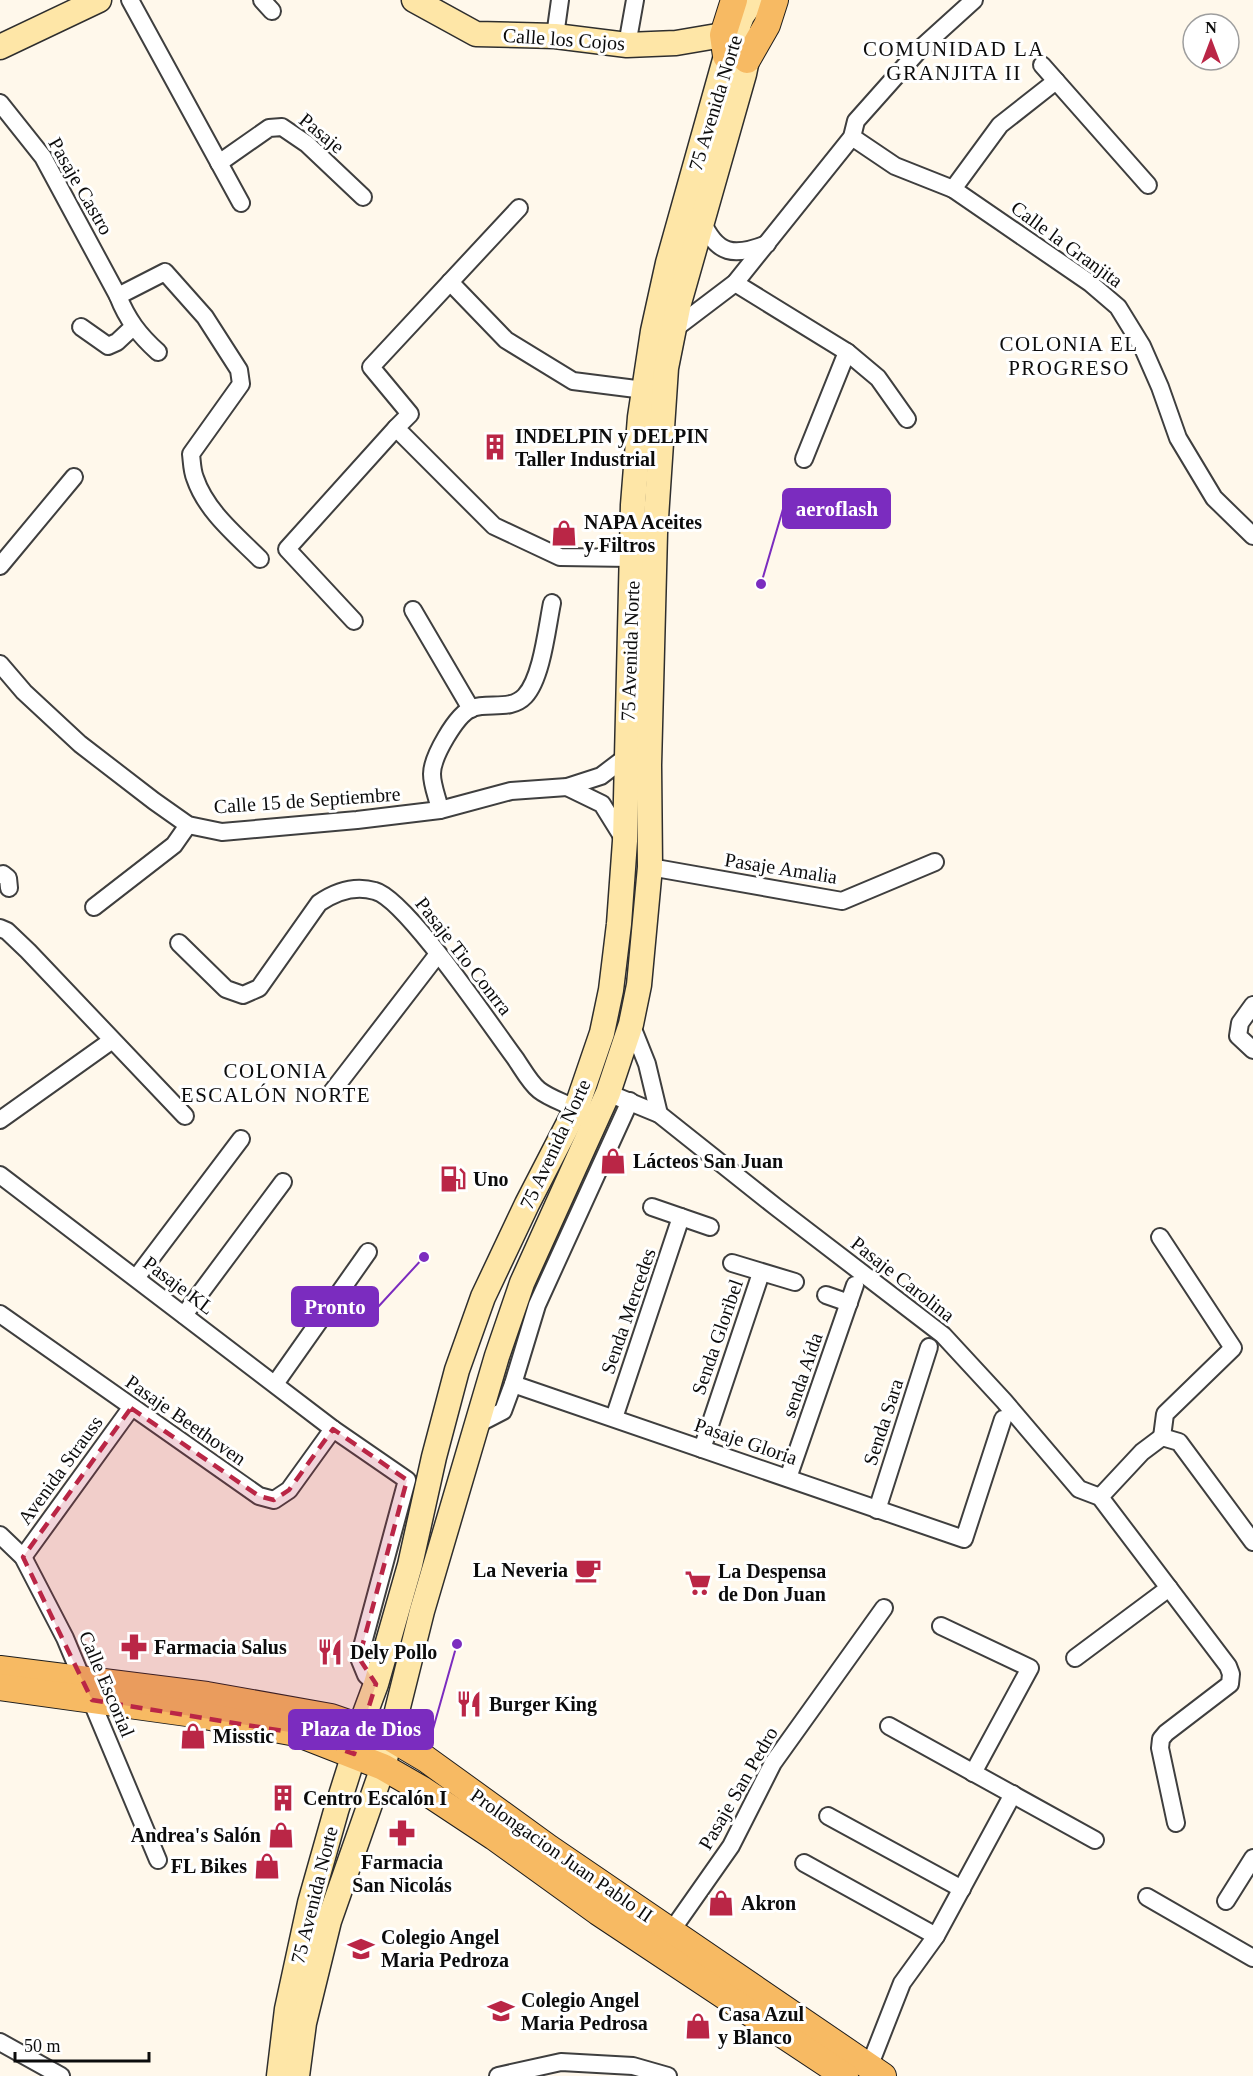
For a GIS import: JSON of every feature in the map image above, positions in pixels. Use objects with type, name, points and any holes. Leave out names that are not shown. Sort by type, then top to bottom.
[{"type":"main road","points":[[0,47],[99,0]]},
{"type":"main road","name":"Calle los Cojos","points":[[414,0],[476,34],[555,36],[627,45],[676,42],[732,50]]},
{"type":"main road","points":[[732,50],[734,0]]},
{"type":"main road","name":"75 Avenida Norte","points":[[279,2076],[287,2009],[310,1903],[360,1727],[376,1684],[410,1565],[434,1457],[457,1370],[483,1298],[527,1204],[576,1109],[602,1033],[611,990],[620,924],[625,841],[633,505],[640,417],[653,331],[668,263],[742,16],[753,0]]},
{"type":"main road","points":[[732,50],[767,25],[775,0]]},
{"type":"main road","name":"75 Avenida Norte","points":[[297,2076],[304,2023],[329,1921],[382,1767],[413,1644],[474,1426],[522,1283],[619,1097],[639,985],[650,867],[654,533],[665,379],[673,330],[702,221],[732,50]]},
{"type":"main road","name":"Prolongacion Juan Pablo II","points":[[0,1670],[194,1714],[296,1732],[382,1767],[423,1790],[494,1837],[607,1918],[845,2076]]},
{"type":"main road","name":"Prolongacion Juan Pablo II","points":[[0,1687],[207,1695],[331,1717],[389,1737],[426,1759],[549,1848],[672,1930],[876,2072]]},
{"type":"street","points":[[130,0],[241,203]]},
{"type":"street","points":[[555,36],[560,0]]},
{"type":"street","points":[[627,45],[635,0]]},
{"type":"street","points":[[673,330],[735,283],[852,137],[856,120],[921,48],[974,0]]},
{"type":"street","points":[[1042,65],[1148,185]]},
{"type":"street","points":[[953,189],[1000,125],[1056,81]]},
{"type":"street","name":"Pasaje Castro","points":[[0,103],[43,157],[118,296],[126,316],[133,327],[158,352]]},
{"type":"street","name":"Pasaje","points":[[219,163],[269,128],[282,127],[308,144],[363,197]]},
{"type":"street","name":"Calle la Granjita","points":[[852,137],[896,166],[953,189],[1090,283],[1118,307],[1142,346],[1178,438],[1214,498],[1253,536]]},
{"type":"street","points":[[354,621],[287,549],[410,414],[371,367],[519,208]]},
{"type":"street","points":[[702,221],[709,237],[717,245],[729,250],[738,252],[768,244]]},
{"type":"street","points":[[118,296],[165,272],[205,317],[239,370],[241,384],[191,454],[195,478],[206,499],[223,522],[260,559]]},
{"type":"street","points":[[450,282],[506,340],[573,381],[644,390]]},
{"type":"street","points":[[735,283],[847,352],[878,378],[907,418]]},
{"type":"street","points":[[81,327],[108,346],[117,342],[133,327]]},
{"type":"street","points":[[804,459],[847,352]]},
{"type":"street","points":[[396,428],[494,526],[560,557],[632,558]]},
{"type":"street","points":[[0,566],[74,477]]},
{"type":"street","points":[[440,810],[432,773],[440,744],[471,709],[510,704],[525,696],[539,670],[552,603]]},
{"type":"street","points":[[413,610],[471,709]]},
{"type":"street","name":"Calle 15 de Septiembre","points":[[0,664],[24,692],[80,744],[153,801],[188,825],[222,832],[440,810],[511,791],[567,787],[601,776],[626,758]]},
{"type":"street","name":"Calle 15 de Septiembre","points":[[567,787],[602,804],[625,841]]},
{"type":"street","points":[[94,907],[174,845],[188,825]]},
{"type":"street","name":"Pasaje Amalia","points":[[650,867],[842,901],[935,862]]},
{"type":"street","name":"Pasaje Tio Conrra","points":[[179,942],[226,989],[243,995],[259,988],[319,903],[332,894],[351,889],[375,890],[390,898],[401,909],[438,954],[539,1090],[576,1109]]},
{"type":"street","points":[[0,928],[7,931],[28,951],[111,1041],[185,1116]]},
{"type":"street","points":[[331,1094],[438,954]]},
{"type":"street","points":[[1253,1005],[1240,1023],[1238,1036],[1253,1050]]},
{"type":"street","points":[[631,1024],[647,1064],[659,1114]]},
{"type":"street","points":[[0,1120],[111,1041]]},
{"type":"street","points":[[474,1426],[503,1411],[537,1305],[619,1097]]},
{"type":"street","name":"Pasaje Carolina","points":[[619,1097],[659,1114],[943,1335],[1004,1401],[1079,1489],[1100,1497],[1228,1666],[1231,1674],[1230,1684],[1161,1739],[1160,1748],[1176,1823]]},
{"type":"street","points":[[136,1278],[241,1138]]},
{"type":"street","name":"Pasaje KL","points":[[0,1175],[333,1429],[407,1480],[359,1658],[366,1675],[376,1684]]},
{"type":"street","points":[[184,1315],[283,1182]]},
{"type":"street","points":[[652,1207],[710,1227]]},
{"type":"street","name":"Senda Mercedes","points":[[614,1418],[681,1217]]},
{"type":"street","points":[[1100,1497],[1142,1452],[1162,1437],[1165,1414],[1233,1348],[1160,1237]]},
{"type":"street","points":[[275,1384],[368,1252]]},
{"type":"street","points":[[732,1263],[795,1282]]},
{"type":"street","name":"Senda Gloribel","points":[[702,1449],[761,1273]]},
{"type":"street","name":"senda Aída","points":[[788,1478],[855,1285]]},
{"type":"street","points":[[826,1295],[849,1303]]},
{"type":"street","name":"Pasaje Beethoven","points":[[0,1314],[259,1496],[274,1500],[289,1490],[333,1429]]},
{"type":"street","name":"Senda Sara","points":[[877,1510],[929,1347]]},
{"type":"street","name":"Pasaje Gloria","points":[[513,1384],[964,1539],[1003,1419]]},
{"type":"street","name":"Avenida Strauss","points":[[23,1557],[131,1408]]},
{"type":"street","points":[[1162,1437],[1179,1442],[1253,1542]]},
{"type":"street","name":"Calle Escorial","points":[[0,1535],[23,1557],[65,1638],[158,1860]]},
{"type":"street","points":[[1075,1658],[1169,1588]]},
{"type":"street","name":"Pasaje San Pedro","points":[[672,1930],[731,1846],[773,1763],[884,1608]]},
{"type":"street","points":[[941,1626],[1030,1668],[974,1773]]},
{"type":"street","points":[[889,1726],[1095,1840]]},
{"type":"street","points":[[876,2072],[902,1983],[936,1936],[1012,1794]]},
{"type":"street","points":[[828,1816],[962,1889]]},
{"type":"street","points":[[1226,1901],[1253,1858]]},
{"type":"street","points":[[804,1863],[936,1936]]},
{"type":"street","points":[[1146,1897],[1253,1958]]},
{"type":"street","points":[[0,2042],[61,2076]]},
{"type":"street","points":[[498,2076],[561,2062],[633,2066],[668,2076]]},
{"type":"highlighted area","points":[[131,1408],[259,1496],[274,1500],[289,1490],[333,1429],[407,1480],[359,1658],[376,1684],[354,1754],[296,1733],[92,1700],[23,1557]]},
{"type":"place","name":"INDELPIN y DELPIN Taller Industrial","points":[[495,447]]},
{"type":"place","name":"NAPA Aceites y Filtros","points":[[564,533]]},
{"type":"place","name":"aeroflash","points":[[761,584]]},
{"type":"place","name":"Lácteos San Juan","points":[[613,1161]]},
{"type":"place","name":"Uno","points":[[453,1179]]},
{"type":"place","name":"Pronto","points":[[424,1257]]},
{"type":"place","name":"La Neveria","points":[[588,1570]]},
{"type":"place","name":"La Despensa de Don Juan","points":[[698,1583]]},
{"type":"place","name":"Plaza de Dios","points":[[457,1644]]},
{"type":"place","name":"Farmacia Salus","points":[[134,1647]]},
{"type":"place","name":"Dely Pollo","points":[[330,1652]]},
{"type":"place","name":"Burger King","points":[[469,1704]]},
{"type":"place","name":"Misstic","points":[[193,1736]]},
{"type":"place","name":"Centro Escalón I","points":[[283,1798]]},
{"type":"place","name":"Farmacia San Nicolás","points":[[402,1833]]},
{"type":"place","name":"Andrea's Salón","points":[[281,1835]]},
{"type":"place","name":"FL Bikes","points":[[267,1866]]},
{"type":"place","name":"Akron","points":[[721,1903]]},
{"type":"place","name":"Colegio Angel Maria Pedroza","points":[[361,1949]]},
{"type":"place","name":"Colegio Angel Maria Pedrosa","points":[[501,2011]]},
{"type":"place","name":"Casa Azul y Blanco","points":[[698,2026]]},
{"type":"district","name":"COMUNIDAD LA GRANJITA II","points":[[954,61]]},
{"type":"district","name":"COLONIA EL PROGRESO","points":[[1069,356]]},
{"type":"district","name":"COLONIA ESCALÓN NORTE","points":[[276,1083]]}]
